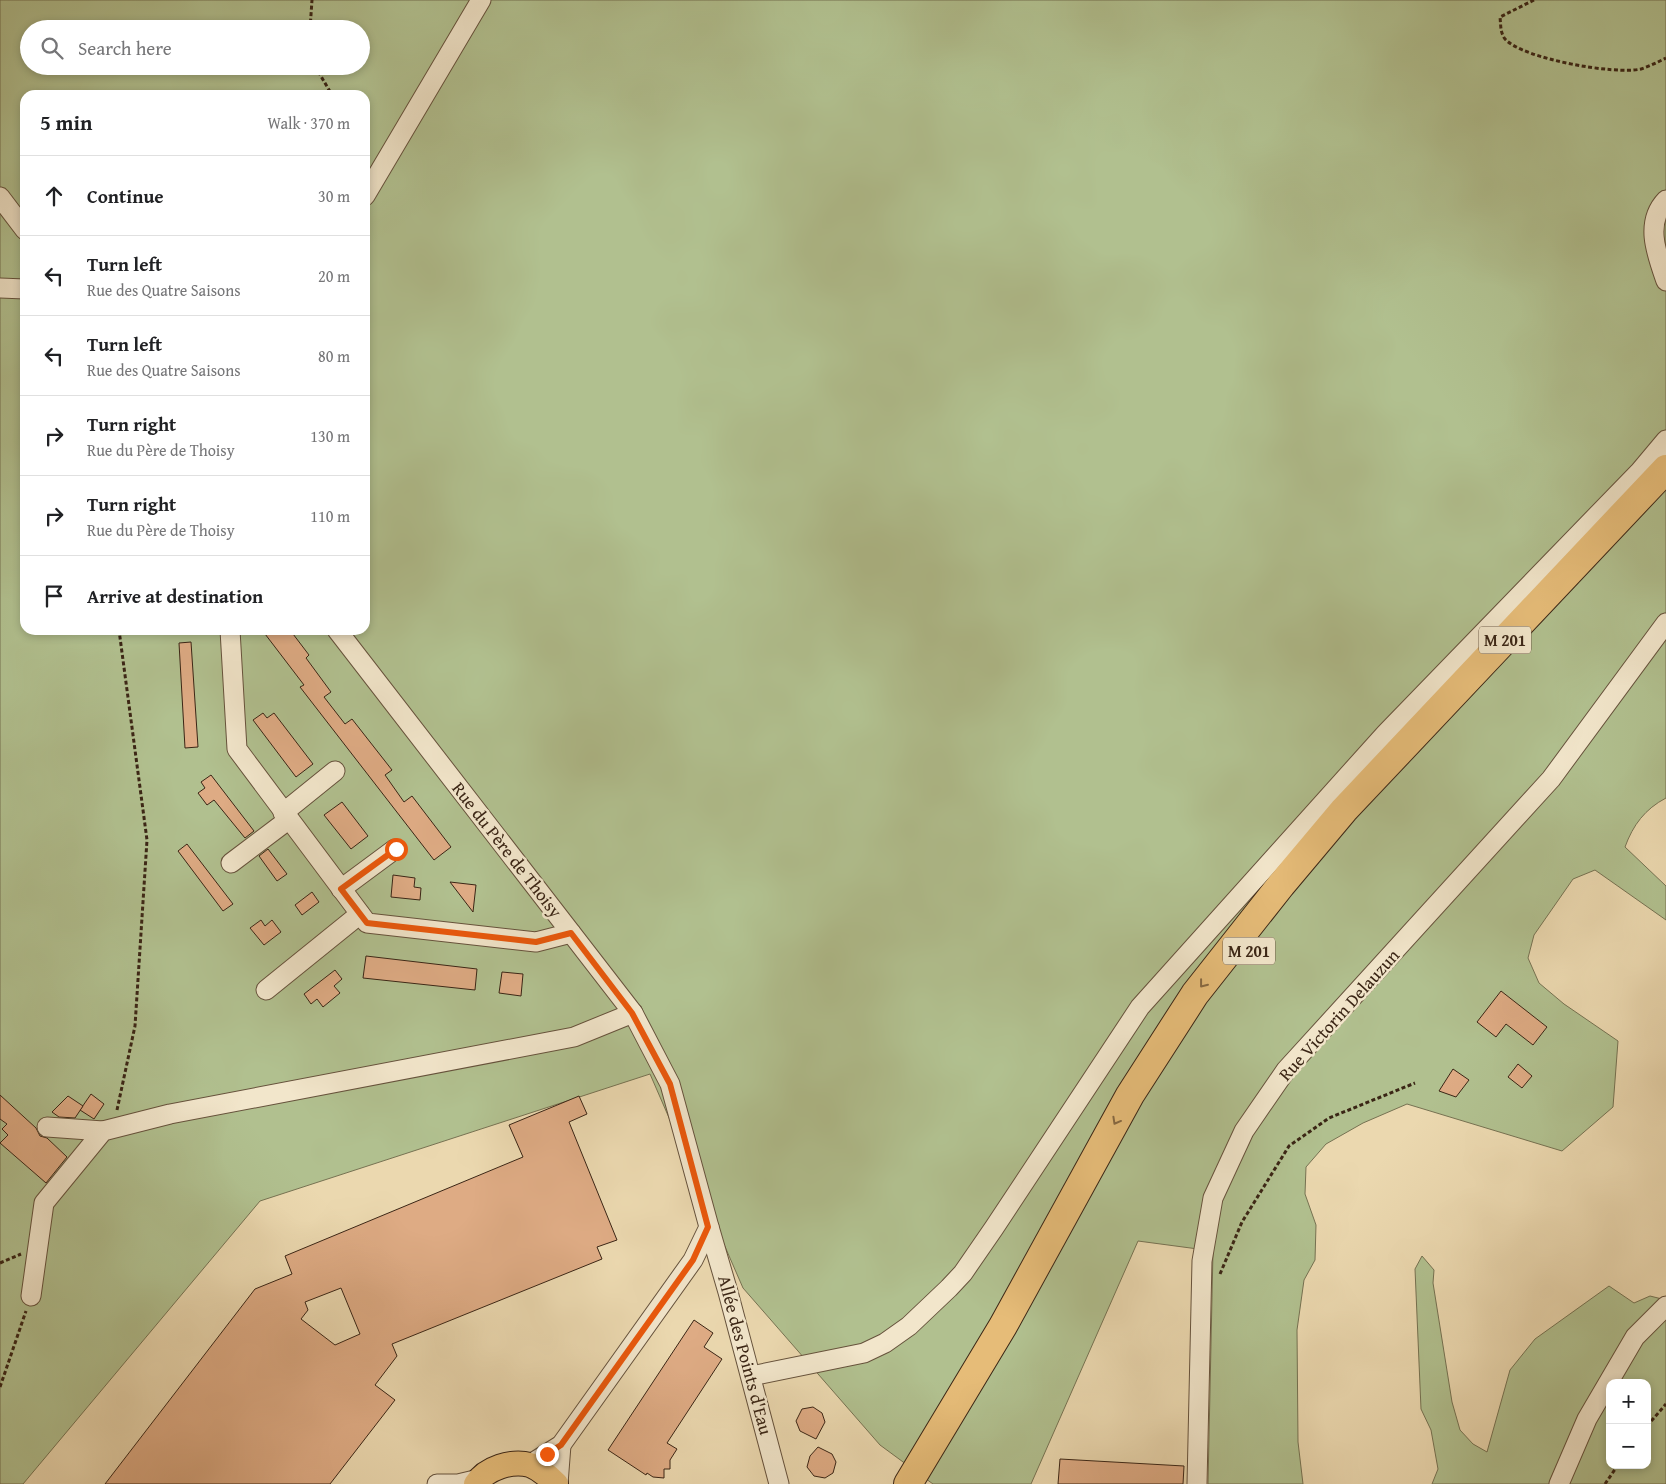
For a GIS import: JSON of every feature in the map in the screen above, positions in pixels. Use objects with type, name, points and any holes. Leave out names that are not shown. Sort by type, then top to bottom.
[{"type":"highway","name":"M 201","points":[[908,1484],[1003,1326],[1130,1096],[1195,994],[1281,885],[1344,810],[1666,470]]},
{"type":"highway","name":"M 201","points":[[927,1484],[1016,1334],[1144,1110],[1246,955],[1283,906],[1358,820],[1540,627],[1666,489]]},
{"type":"main road","points":[[478,1482],[496,1468],[513,1464],[529,1465],[546,1474],[557,1484]]},
{"type":"street","points":[[370,188],[481,0]]},
{"type":"street","points":[[0,197],[20,223]]},
{"type":"street","points":[[1666,200],[1660,206],[1654,222],[1654,244],[1666,281]]},
{"type":"street","points":[[0,288],[20,289]]},
{"type":"street","points":[[751,1376],[864,1353],[885,1343],[909,1326],[949,1288],[963,1273],[994,1228],[1140,1007],[1386,733],[1633,478],[1666,440]]},
{"type":"street","name":"Rue Victorin Delauzun","points":[[1197,1484],[1202,1261],[1213,1198],[1244,1131],[1286,1070],[1551,779],[1666,623]]},
{"type":"street","points":[[230,635],[236,749],[367,923],[536,942],[571,933]]},
{"type":"street","name":"Rue du Père de Thoisy","points":[[341,635],[632,1013],[670,1084],[708,1227]]},
{"type":"street","points":[[232,863],[286,817],[335,771]]},
{"type":"street","points":[[341,889],[396,849]]},
{"type":"street","points":[[266,990],[360,914]]},
{"type":"street","points":[[48,1127],[108,1130],[170,1114],[574,1037],[632,1013]]},
{"type":"street","points":[[31,1296],[44,1203],[108,1130]]},
{"type":"street","points":[[529,1465],[561,1445],[693,1260],[708,1227]]},
{"type":"street","name":"Allée des Points d'Eau","points":[[708,1227],[751,1376],[779,1484]]},
{"type":"street","points":[[1559,1484],[1587,1419],[1635,1337],[1666,1306]]},
{"type":"street","points":[[557,1484],[561,1445]]},
{"type":"street","points":[[437,1484],[478,1482]]},
{"type":"path","points":[[311,20],[312,0]]},
{"type":"path","points":[[1534,0],[1500,17],[1501,32],[1506,40],[1519,48],[1564,62],[1624,70],[1641,69],[1666,58]]},
{"type":"path","points":[[320,75],[329,90]]},
{"type":"path","points":[[108,1130],[135,1026],[147,840],[120,635]]},
{"type":"path","points":[[1216,1283],[1242,1222],[1289,1146],[1329,1118],[1415,1083]]},
{"type":"path","points":[[0,1387],[31,1296]]},
{"type":"path","points":[[1649,1424],[1666,1404]]},
{"type":"path","points":[[1605,1484],[1615,1469]]},
{"type":"green space","points":[[0,0],[1666,0],[1666,798],[1652,807],[1641,818],[1625,847],[1666,886],[1666,920],[1595,870],[1573,879],[1534,935],[1528,958],[1539,983],[1564,1004],[1618,1041],[1613,1107],[1562,1151],[1407,1104],[1363,1123],[1326,1144],[1306,1167],[1305,1194],[1316,1225],[1315,1260],[1304,1280],[1297,1330],[1298,1442],[1303,1484],[1208,1484],[1213,1251],[1138,1241],[1031,1484],[933,1484],[880,1445],[743,1288],[650,1074],[260,1201],[23,1484],[0,1484]]},
{"type":"green space","points":[[1422,1256],[1434,1270],[1433,1283],[1452,1402],[1460,1430],[1473,1444],[1487,1452],[1510,1370],[1535,1339],[1609,1286],[1634,1303],[1650,1296],[1666,1300],[1666,1484],[1432,1484],[1438,1469],[1431,1430],[1421,1409],[1415,1269]]},
{"type":"building","points":[[266,635],[294,635],[309,655],[306,658],[331,692],[324,697],[345,724],[352,719],[392,770],[385,775],[404,802],[412,796],[451,847],[434,860],[300,687],[304,685]]},
{"type":"building","points":[[191,642],[198,747],[185,748],[179,643]]},
{"type":"building","points":[[263,713],[267,718],[274,713],[313,764],[296,777],[253,720]]},
{"type":"building","points":[[211,775],[254,831],[245,838],[214,800],[207,805],[198,793],[205,788],[201,782]]},
{"type":"building","points":[[342,802],[368,836],[351,849],[324,815]]},
{"type":"building","points":[[187,844],[233,904],[223,911],[178,851]]},
{"type":"building","points":[[268,849],[287,874],[277,881],[259,856]]},
{"type":"building","points":[[393,875],[415,878],[414,887],[421,888],[420,900],[391,897]]},
{"type":"building","points":[[450,882],[476,885],[473,912]]},
{"type":"building","points":[[312,892],[319,902],[302,915],[295,905]]},
{"type":"building","points":[[261,920],[265,926],[272,920],[281,932],[264,945],[250,928]]},
{"type":"building","points":[[366,956],[477,969],[475,990],[363,978]]},
{"type":"building","points":[[335,970],[342,979],[334,986],[340,993],[323,1007],[317,999],[311,1004],[304,994]]},
{"type":"building","points":[[502,972],[523,974],[521,996],[499,993]]},
{"type":"building","points":[[1501,991],[1547,1027],[1533,1045],[1506,1024],[1496,1037],[1477,1022]]},
{"type":"building","points":[[1518,1064],[1532,1076],[1522,1088],[1508,1077]]},
{"type":"building","points":[[1453,1069],[1469,1080],[1456,1097],[1439,1091]]},
{"type":"building","points":[[91,1094],[104,1104],[94,1119],[80,1110]]},
{"type":"building","points":[[0,1095],[36,1128],[40,1136],[47,1138],[67,1157],[46,1183],[0,1143],[8,1135],[2,1129],[7,1124],[0,1119]]},
{"type":"building","points":[[68,1096],[83,1106],[75,1118],[59,1117],[52,1112]]},
{"type":"building","points":[[579,1096],[587,1114],[569,1122],[617,1240],[597,1247],[602,1259],[392,1344],[397,1356],[375,1385],[395,1400],[330,1484],[105,1484],[255,1289],[292,1274],[285,1256],[523,1157],[509,1125]],"holes":[[[341,1288],[360,1334],[335,1345],[301,1319],[308,1310],[305,1302]]]},
{"type":"building","points":[[694,1320],[713,1333],[704,1347],[722,1359],[667,1443],[677,1449],[670,1460],[670,1469],[664,1469],[664,1478],[653,1477],[647,1473],[646,1475],[608,1450]]},
{"type":"building","points":[[813,1407],[822,1413],[825,1422],[816,1439],[800,1431],[796,1421],[802,1409]]},
{"type":"building","points":[[818,1447],[832,1454],[836,1462],[833,1473],[825,1478],[814,1476],[807,1467],[810,1456]]},
{"type":"building","points":[[1060,1459],[1184,1466],[1183,1484],[1058,1484]]},
{"type":"route","points":[[396,849],[341,889],[367,923],[536,942],[571,933],[632,1013],[670,1084],[708,1227],[693,1260],[561,1445],[547,1454]]}]
